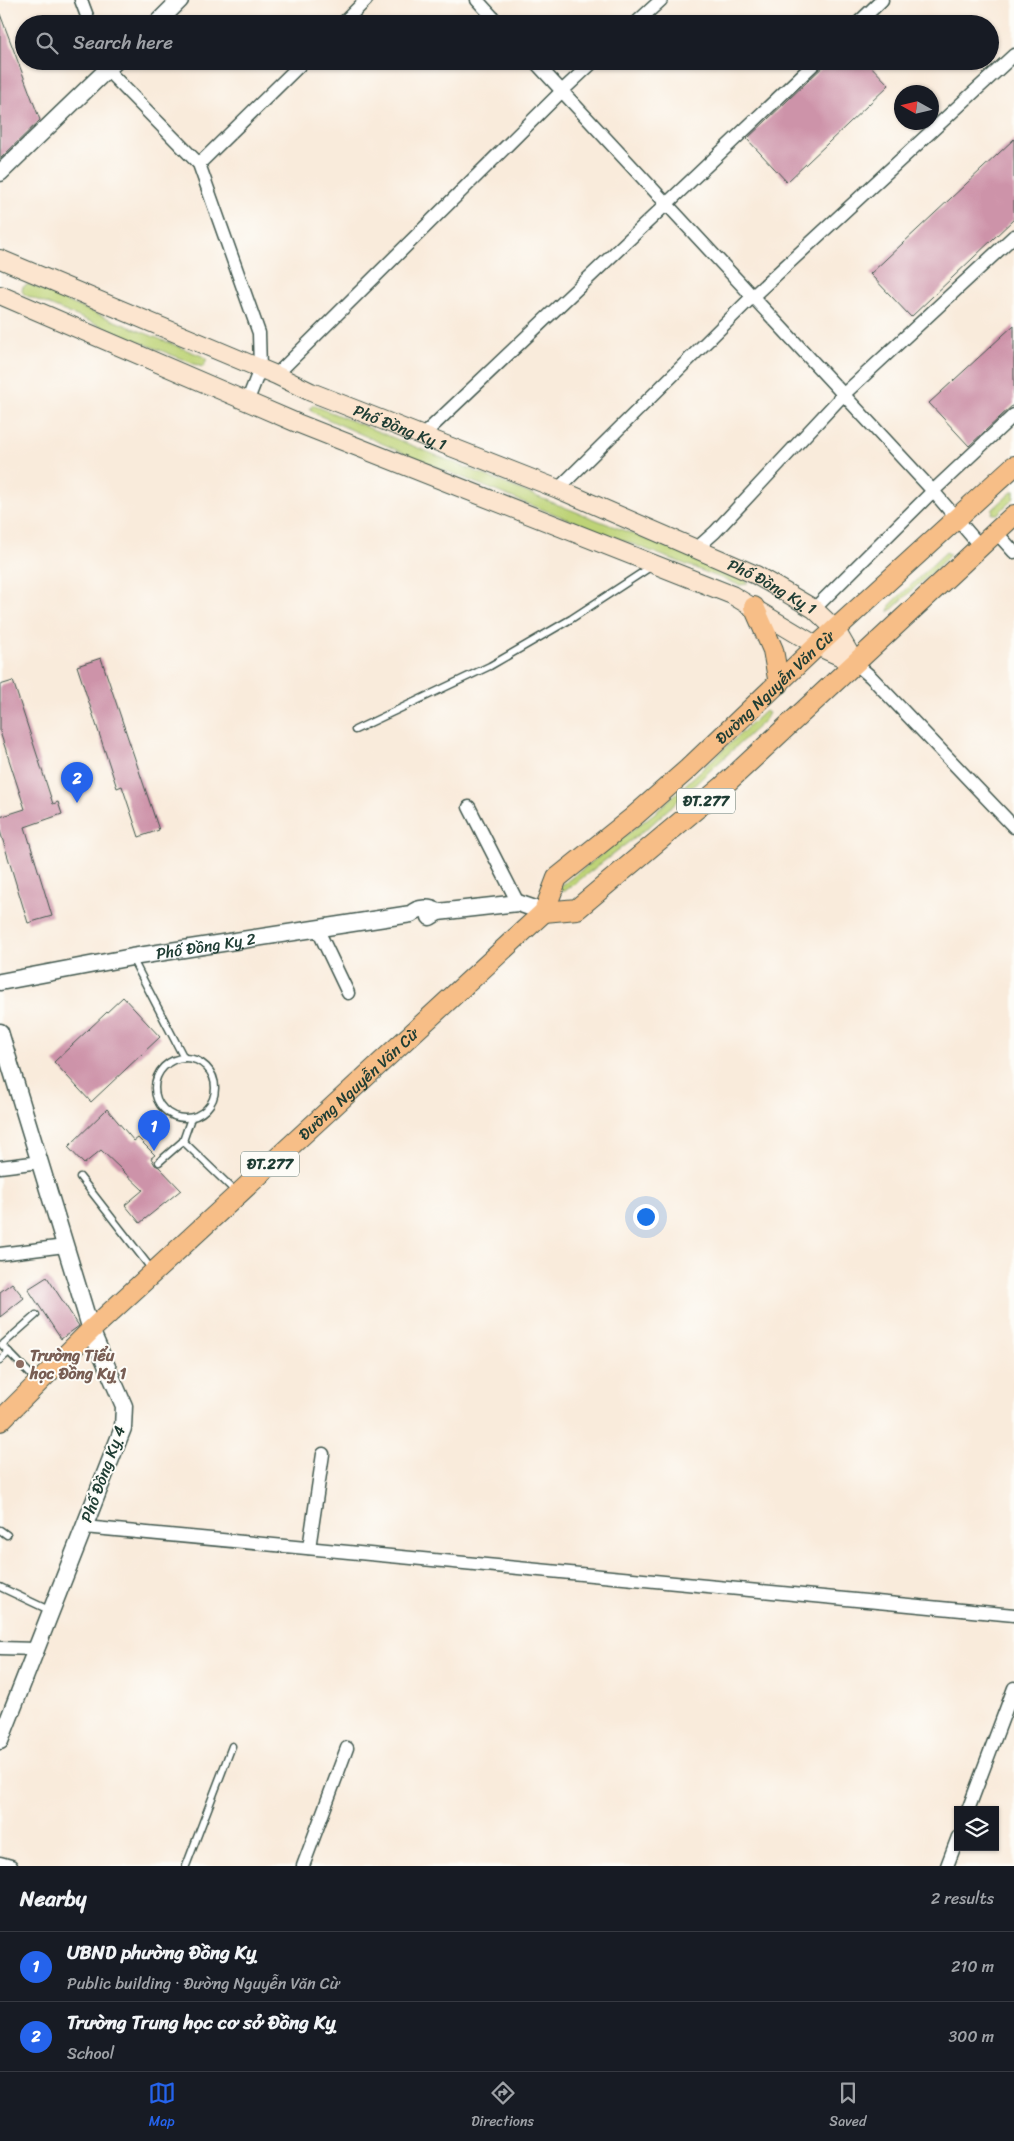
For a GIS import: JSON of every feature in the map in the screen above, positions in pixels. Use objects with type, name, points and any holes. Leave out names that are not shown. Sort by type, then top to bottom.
[{"type":"main road","name":"Phố Đồng Kỵ 1","points":[[0,259],[311,392],[558,489],[756,575],[814,609],[836,630],[855,663]]},
{"type":"main road","name":"Phố Đồng Kỵ 1","points":[[0,295],[247,402],[732,595],[817,646],[855,663]]},
{"type":"main road","name":"Đường Nguyễn Văn Cừ","points":[[0,1421],[91,1330],[544,912],[558,878],[646,806],[817,646],[958,520],[1014,466]]},
{"type":"main road","name":"ĐT.277","points":[[544,912],[577,910],[721,788],[1014,515]]},
{"type":"main road","points":[[754,608],[773,650],[778,684]]},
{"type":"street","points":[[81,0],[87,15]]},
{"type":"street","points":[[165,15],[180,0]]},
{"type":"street","points":[[351,15],[366,0]]},
{"type":"street","points":[[477,0],[491,15]]},
{"type":"street","points":[[645,15],[661,0]]},
{"type":"street","points":[[866,15],[882,0]]},
{"type":"street","points":[[999,69],[1014,55]]},
{"type":"street","points":[[0,172],[103,70]]},
{"type":"street","points":[[114,70],[199,164],[259,333],[268,372]]},
{"type":"street","points":[[199,164],[295,70]]},
{"type":"street","points":[[542,70],[932,491],[980,546]]},
{"type":"street","points":[[247,402],[268,372],[584,70]]},
{"type":"street","points":[[421,436],[807,70]]},
{"type":"street","points":[[558,489],[752,296],[998,70]]},
{"type":"street","points":[[697,548],[715,532],[843,395],[1014,236]]},
{"type":"street","points":[[814,609],[932,491],[1014,415]]},
{"type":"street","points":[[996,532],[1014,552]]},
{"type":"street","points":[[855,663],[871,677],[1014,827]]},
{"type":"street","points":[[469,807],[518,903]]},
{"type":"street","name":"Phố Đồng Kỵ 2","points":[[0,982],[132,957],[411,914],[424,918],[438,912],[518,903],[544,912]]},
{"type":"street","points":[[317,928],[348,993]]},
{"type":"street","name":"Phố Đồng Kỵ 4","points":[[0,1032],[2,1049],[40,1162],[91,1330],[124,1406],[123,1428],[0,1741]]},
{"type":"street","points":[[0,1166],[40,1162]]},
{"type":"street","points":[[0,1254],[65,1246]]},
{"type":"street","points":[[309,1548],[323,1454]]},
{"type":"street","points":[[84,1527],[1014,1615]]},
{"type":"street","points":[[0,1648],[36,1650]]},
{"type":"street","points":[[970,1806],[1014,1688]]},
{"type":"street","points":[[303,1866],[347,1748]]},
{"type":"street","points":[[947,1866],[954,1848]]},
{"type":"street","points":[[0,1864],[11,1866]]},
{"type":"lane","points":[[355,730],[490,666],[571,619],[654,565]]},
{"type":"lane","points":[[132,957],[184,1058]]},
{"type":"lane","points":[[184,1058],[202,1063],[214,1079],[213,1099],[208,1108],[191,1118],[171,1116],[163,1110],[155,1092],[155,1082],[159,1072],[165,1065],[174,1060],[184,1058]]},
{"type":"lane","points":[[159,1162],[183,1141],[191,1118]]},
{"type":"lane","points":[[183,1141],[238,1194]]},
{"type":"lane","points":[[80,1177],[154,1272]]},
{"type":"lane","points":[[36,1315],[2,1345],[39,1382]]},
{"type":"lane","points":[[0,1360],[9,1352]]},
{"type":"lane","points":[[0,1530],[8,1535]]},
{"type":"lane","points":[[0,1587],[51,1611]]},
{"type":"lane","points":[[186,1866],[232,1746]]},
{"type":"green space","points":[[29,284],[75,305],[202,356],[207,360],[203,367],[199,366],[25,295],[22,291],[23,287]]},
{"type":"green space","points":[[313,405],[533,495],[738,575],[747,581],[747,584],[739,585],[417,459],[316,414],[310,409]]},
{"type":"green space","points":[[1014,490],[1014,498],[998,514],[992,514],[993,509]]},
{"type":"green space","points":[[946,552],[950,554],[949,556],[889,612],[890,605]]},
{"type":"green space","points":[[765,711],[769,713],[765,720],[651,825],[565,891],[560,891],[561,886],[657,811]]},
{"type":"building","points":[[0,14],[15,54],[15,70],[21,70],[40,120],[0,159]]},
{"type":"building","points":[[820,70],[875,70],[889,85],[787,182],[747,139]]},
{"type":"building","points":[[1014,139],[1014,219],[911,317],[870,274]]},
{"type":"building","points":[[1014,325],[1014,404],[969,446],[929,403]]},
{"type":"building","points":[[101,658],[159,830],[139,837],[122,786],[117,788],[77,666]]},
{"type":"building","points":[[13,681],[53,804],[58,802],[62,814],[25,827],[52,916],[28,923],[0,831],[0,817],[25,809],[0,732],[0,685]]},
{"type":"building","points":[[123,997],[160,1037],[91,1102],[54,1062]]},
{"type":"building","points":[[107,1109],[134,1141],[138,1138],[155,1155],[151,1158],[155,1165],[181,1190],[140,1223],[125,1205],[143,1190],[101,1150],[84,1164],[68,1147]]},
{"type":"building","points":[[47,1277],[79,1326],[61,1339],[28,1289]]},
{"type":"building","points":[[12,1283],[24,1298],[0,1317],[0,1292]]},
{"type":"place","name":"Trường Trung học cơ sở Đồng Kỵ","points":[[77,803]]},
{"type":"place","name":"UBND phường Đồng Kỵ","points":[[154,1151]]},
{"type":"place","name":"Trường Tiểu học Đồng Kỵ 1","points":[[20,1364]]}]
